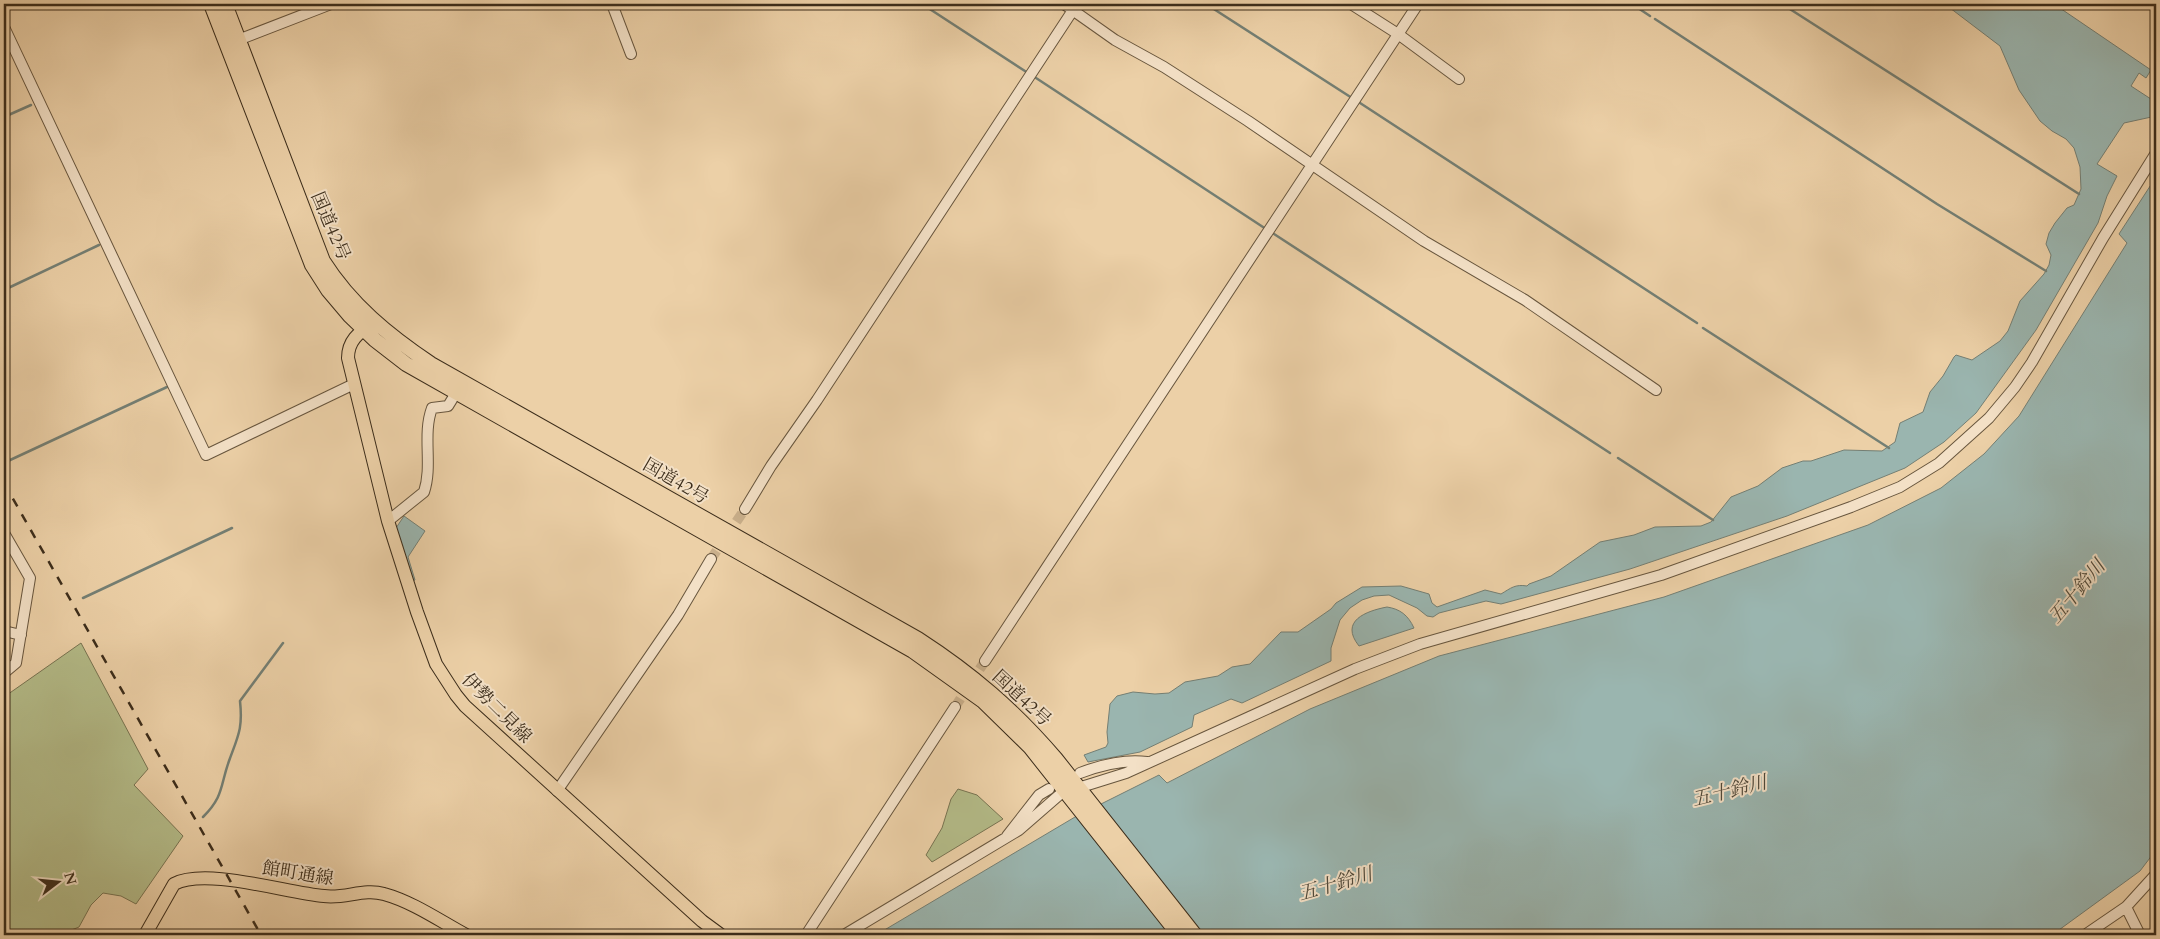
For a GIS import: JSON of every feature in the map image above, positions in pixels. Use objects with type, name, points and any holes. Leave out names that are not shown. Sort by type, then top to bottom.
[{"type":"highway","name":"国道42号","points":[[211,4],[312,265],[339,304],[369,326],[431,364],[910,634],[948,658],[1011,710],[1056,759],[1076,795],[1179,935]]},
{"type":"highway","name":"国道42号","points":[[224,4],[323,261],[369,326],[375,340],[406,364],[456,393],[913,651],[983,701],[1008,723],[1076,795],[1195,935]]},
{"type":"main road","name":"伊勢二見線","points":[[369,326],[353,339],[348,350],[354,384],[388,521],[423,629],[440,673],[465,706],[702,921],[721,935]]},
{"type":"main road","name":"館町通線","points":[[145,935],[174,884],[182,880],[194,879],[256,884],[323,896],[338,897],[368,891],[384,893],[406,902],[466,935]]},
{"type":"street","points":[[238,40],[330,4]]},
{"type":"street","points":[[612,4],[631,54]]},
{"type":"street","points":[[1351,4],[1398,34],[1459,79]]},
{"type":"street","points":[[985,660],[1418,4]]},
{"type":"street","points":[[745,508],[771,466],[817,400],[1071,6],[1115,40],[1164,67],[1424,241],[1525,300],[1656,390]]},
{"type":"street","points":[[4,26],[206,455],[354,384]]},
{"type":"street","points":[[844,935],[1076,795],[1355,668],[1420,644],[1661,576],[1851,507],[1900,487],[1939,463],[1989,418],[2015,387],[2032,362],[2103,238],[2156,153]]},
{"type":"street","points":[[388,521],[424,492],[428,467],[428,425],[432,408],[448,406],[456,393]]},
{"type":"street","points":[[4,532],[30,578],[16,663],[4,673]]},
{"type":"street","points":[[557,791],[678,615],[711,559]]},
{"type":"street","points":[[4,631],[21,635]]},
{"type":"street","points":[[806,935],[956,707]]},
{"type":"street","points":[[1080,773],[1096,767],[1137,761],[1150,762]]},
{"type":"street","points":[[1005,839],[1039,795],[1049,789]]},
{"type":"street","points":[[2085,935],[2126,907],[2156,874]]},
{"type":"street","points":[[2126,907],[2140,935]]},
{"type":"green space","points":[[81,643],[148,769],[134,785],[183,836],[136,904],[121,896],[103,893],[91,905],[79,927],[59,935],[4,935],[4,697]]},
{"type":"green space","points":[[958,789],[977,795],[1003,819],[932,862],[926,855],[942,828],[951,799]]},
{"type":"water","points":[[1935,4],[2054,4],[2151,70],[2146,78],[2139,73],[2131,86],[2154,101],[2152,107],[2156,109],[2156,116],[2124,123],[2097,164],[2117,176],[2107,196],[2098,223],[2036,330],[1976,413],[1944,442],[1905,468],[1787,516],[1630,569],[1501,604],[1486,601],[1439,613],[1433,617],[1427,616],[1417,608],[1389,595],[1374,596],[1362,600],[1350,608],[1340,620],[1331,648],[1331,661],[1242,703],[1231,699],[1194,715],[1192,727],[1140,752],[1088,762],[1084,755],[1106,747],[1108,743],[1107,732],[1110,704],[1117,696],[1133,692],[1169,693],[1185,682],[1218,676],[1232,667],[1250,664],[1281,632],[1298,632],[1331,609],[1336,603],[1362,587],[1401,586],[1429,594],[1432,603],[1437,607],[1485,590],[1501,594],[1513,587],[1527,586],[1551,576],[1600,542],[1634,535],[1655,527],[1701,526],[1711,522],[1731,497],[1758,486],[1782,468],[1844,450],[1882,451],[1895,442],[1900,423],[1923,412],[1930,392],[1956,355],[1972,360],[2000,341],[2008,331],[2020,301],[2044,274],[2049,265],[2051,255],[2046,244],[2049,233],[2067,208],[2074,205],[2081,189],[2080,167],[2074,148],[2066,139],[2040,121],[2019,90],[2000,46],[1950,8]]},
{"type":"water","name":"五十鈴川","points":[[2156,177],[2156,850],[2140,871],[2052,935],[876,935],[1075,817],[1159,775],[1167,783],[1310,709],[1439,656],[1664,597],[1868,525],[1941,488],[1984,454],[2019,416],[2127,243],[2119,234]]},
{"type":"water","points":[[404,516],[425,531],[408,557],[415,580],[410,582],[394,531]]},
{"type":"water","points":[[1387,607],[1403,613],[1414,628],[1359,646],[1352,630],[1354,624],[1358,619],[1371,611]]},
{"type":"waterway","points":[[922,4],[1028,73]]},
{"type":"waterway","points":[[1206,4],[1352,98]]},
{"type":"waterway","points":[[1632,4],[1650,16]]},
{"type":"waterway","points":[[1782,4],[2079,194]]},
{"type":"waterway","points":[[1655,19],[1937,204],[2046,271]]},
{"type":"waterway","points":[[1033,76],[1266,229]]},
{"type":"waterway","points":[[1357,101],[1697,323]]},
{"type":"waterway","points":[[4,117],[31,105]]},
{"type":"waterway","points":[[1271,232],[1610,453]]},
{"type":"waterway","points":[[4,290],[99,245]]},
{"type":"waterway","points":[[1703,328],[1889,448]]},
{"type":"waterway","points":[[8,461],[167,387]]},
{"type":"waterway","points":[[1618,458],[1713,520]]},
{"type":"waterway","points":[[83,598],[232,528]]},
{"type":"waterway","points":[[203,817],[218,797],[237,738],[241,719],[240,701],[283,643]]},
{"type":"tunnel","points":[[711,559],[745,509]]},
{"type":"tunnel","points":[[955,707],[985,661]]},
{"type":"railway","points":[[4,483],[261,935]]}]
